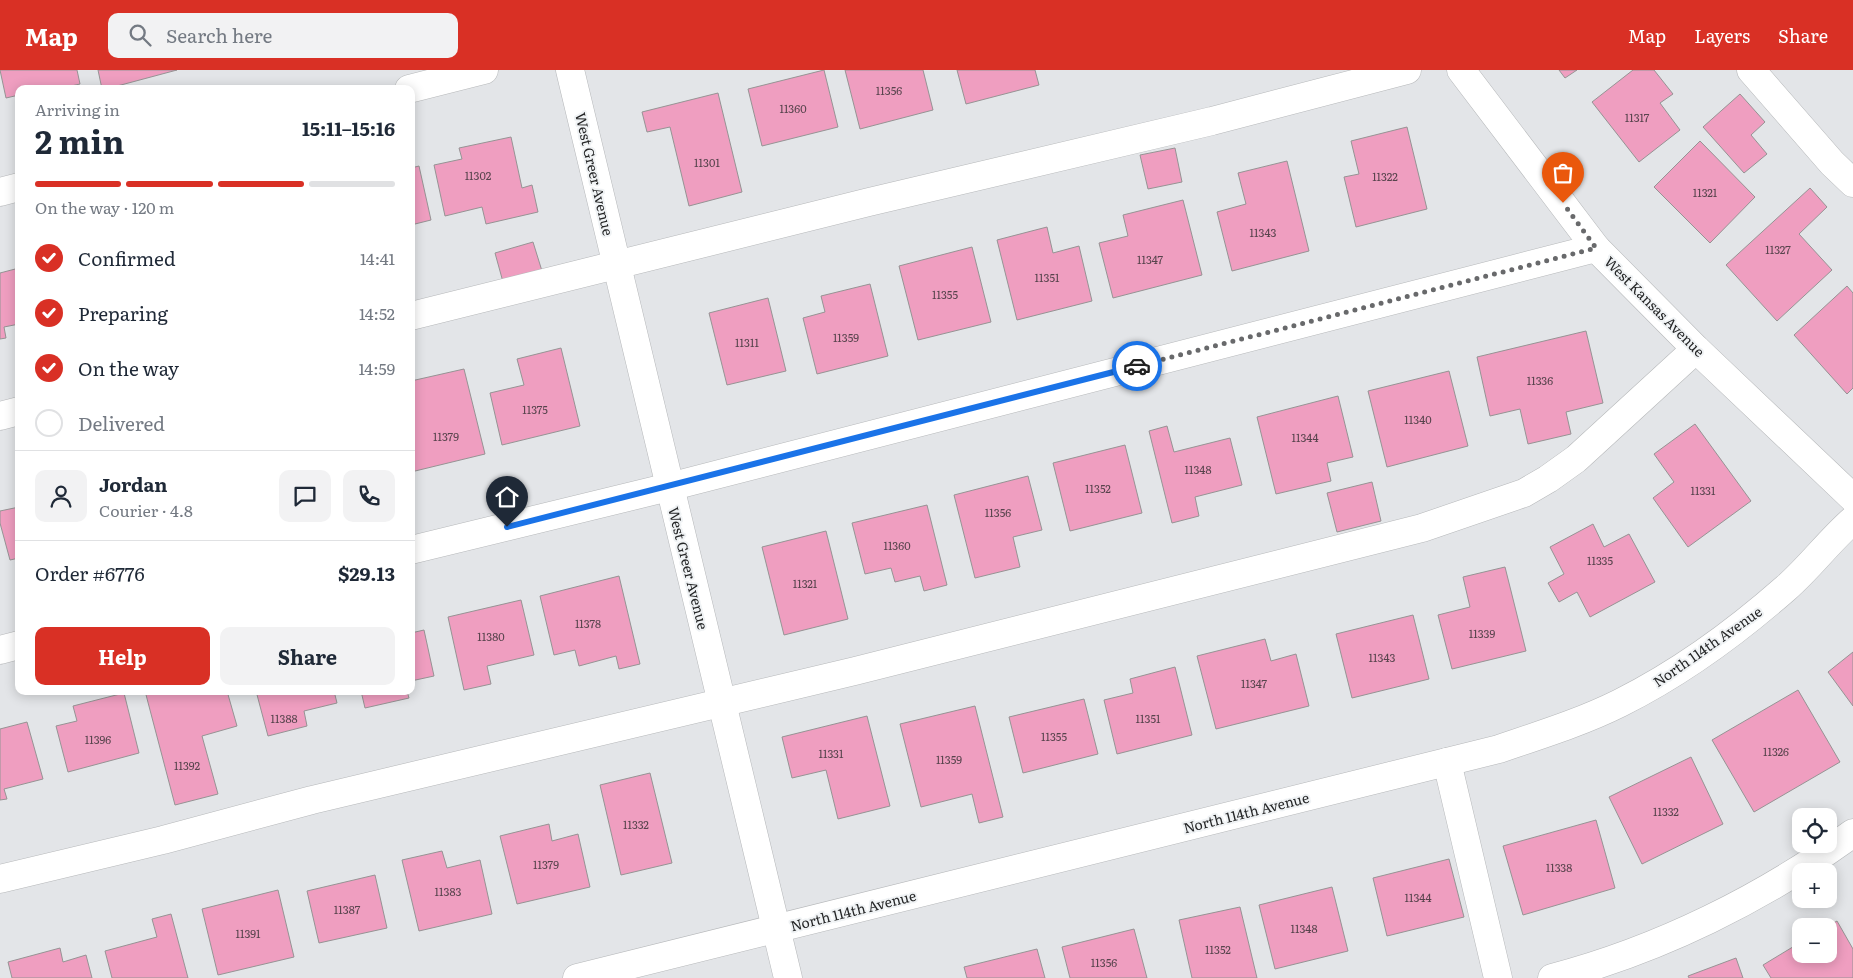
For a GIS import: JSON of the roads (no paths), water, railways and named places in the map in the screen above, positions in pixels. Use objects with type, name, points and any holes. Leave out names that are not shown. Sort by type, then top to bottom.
[{"type":"street","points":[[415,87],[484,70]]},
{"type":"street","name":"West Greer Avenue","points":[[570,70],[788,978]]},
{"type":"street","points":[[415,315],[616,264],[1212,121],[1407,70]]},
{"type":"street","name":"West Kansas Avenue","points":[[1461,70],[1596,248],[1696,349],[1853,498]]},
{"type":"street","points":[[1751,70],[1832,163],[1853,183]]},
{"type":"street","points":[[0,192],[15,188]]},
{"type":"street","points":[[415,549],[669,487],[1596,248]]},
{"type":"street","points":[[0,879],[163,840],[312,800],[723,703],[1422,528],[1524,493],[1576,459],[1696,349]]},
{"type":"street","points":[[0,416],[15,412]]},
{"type":"street","name":"North 114th Avenue","points":[[577,978],[1499,749],[1556,730],[1620,703],[1671,675],[1732,632],[1787,587],[1853,520]]},
{"type":"street","points":[[0,650],[15,646]]},
{"type":"street","points":[[1447,762],[1498,978]]},
{"type":"street","points":[[1552,978],[1639,949],[1698,924],[1785,878],[1853,833]]}]
